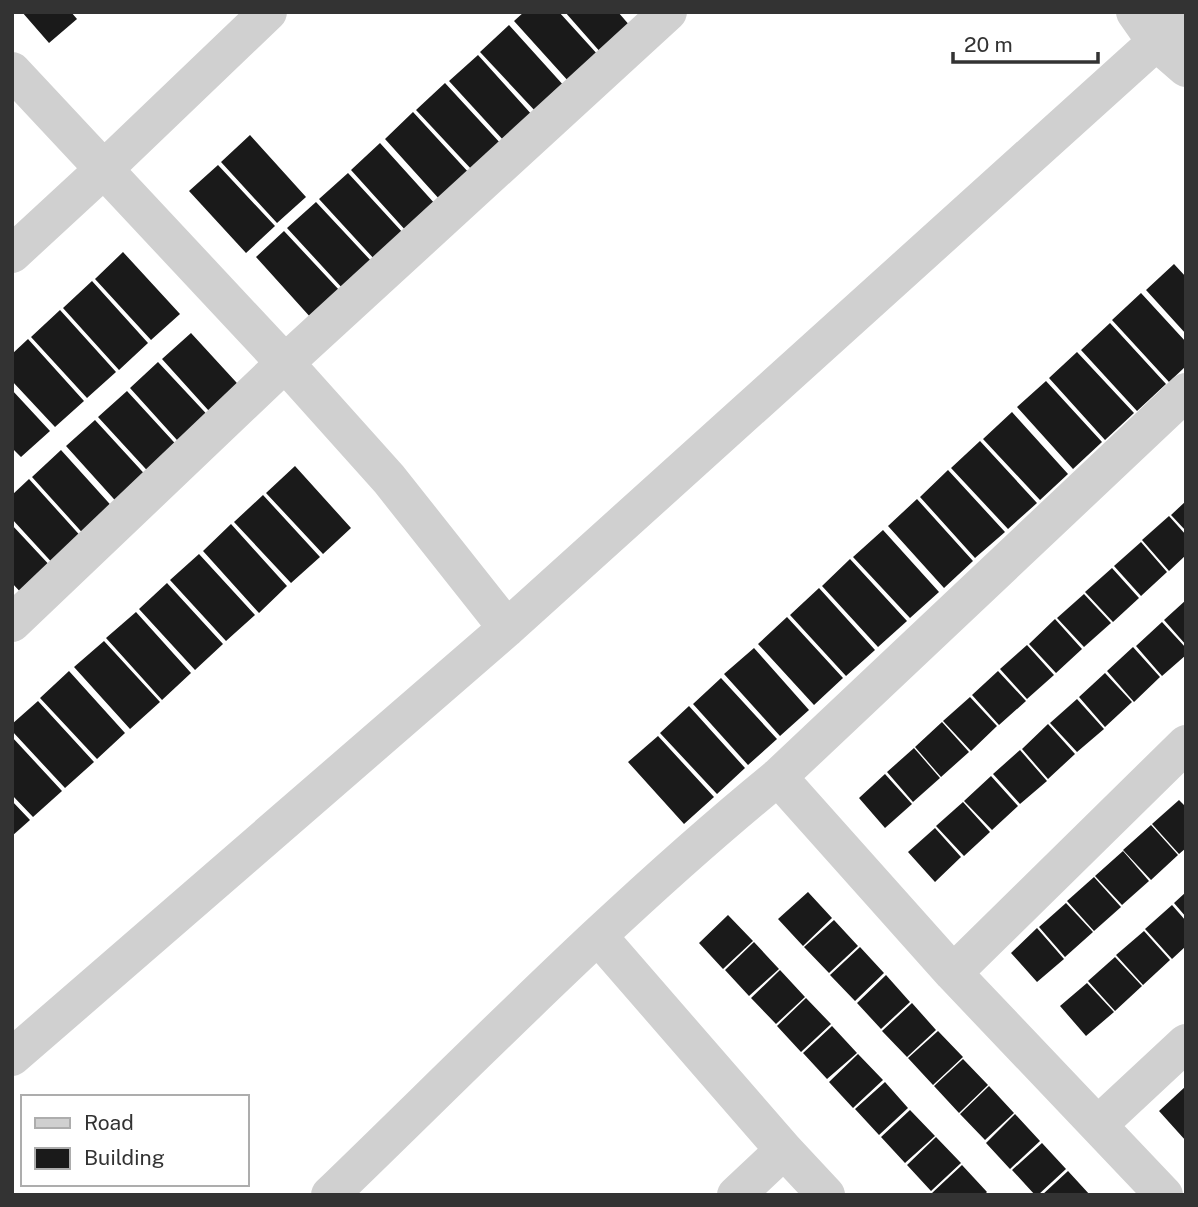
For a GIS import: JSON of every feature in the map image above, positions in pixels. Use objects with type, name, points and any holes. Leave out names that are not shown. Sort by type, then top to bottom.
[{"type":"street","points":[[12,254],[268,12]]},
{"type":"street","points":[[12,623],[285,363],[668,12]]},
{"type":"street","points":[[12,1057],[507,628],[1145,27],[1186,15]]},
{"type":"street","points":[[1145,27],[1186,68]]},
{"type":"street","points":[[12,71],[285,363],[389,479],[507,628]]},
{"type":"street","points":[[330,1195],[598,936],[709,834],[778,777],[1186,392]]},
{"type":"street","points":[[953,973],[1186,744]]},
{"type":"street","points":[[778,777],[953,973],[1164,1195]]},
{"type":"street","points":[[598,936],[826,1195]]},
{"type":"street","points":[[1099,1124],[1186,1043]]},
{"type":"street","points":[[736,1195],[784,1150]]},
{"type":"building","points":[[22,12],[71,12],[77,19],[49,43]]},
{"type":"building","points":[[524,12],[559,12],[599,56],[570,83],[514,21]]},
{"type":"building","points":[[565,12],[618,12],[631,27],[602,54]]},
{"type":"building","points":[[509,25],[565,87],[537,113],[480,52]]},
{"type":"building","points":[[478,55],[533,116],[505,142],[449,81]]},
{"type":"building","points":[[445,83],[502,145],[473,171],[416,110]]},
{"type":"building","points":[[413,112],[470,174],[441,201],[385,139]]},
{"type":"building","points":[[250,135],[306,197],[277,223],[221,162]]},
{"type":"building","points":[[380,143],[436,205],[407,232],[351,170]]},
{"type":"building","points":[[218,165],[275,226],[246,253],[189,191]]},
{"type":"building","points":[[348,173],[404,234],[376,261],[319,199]]},
{"type":"building","points":[[316,202],[373,263],[344,290],[287,228]]},
{"type":"building","points":[[284,231],[341,292],[312,319],[256,257]]},
{"type":"building","points":[[123,252],[180,314],[151,340],[95,279]]},
{"type":"building","points":[[1174,264],[1186,277],[1186,334],[1146,290]]},
{"type":"building","points":[[92,281],[148,343],[119,370],[63,308]]},
{"type":"building","points":[[1141,293],[1186,342],[1186,366],[1169,382],[1112,320]]},
{"type":"building","points":[[60,310],[116,372],[87,398],[31,337]]},
{"type":"building","points":[[1110,323],[1166,384],[1137,411],[1081,350]]},
{"type":"building","points":[[191,333],[247,394],[218,421],[162,359]]},
{"type":"building","points":[[28,339],[84,401],[55,427],[12,381],[12,354]]},
{"type":"building","points":[[1077,352],[1134,413],[1105,440],[1049,378]]},
{"type":"building","points":[[158,362],[215,423],[186,450],[130,388]]},
{"type":"building","points":[[1046,381],[1102,442],[1073,469],[1017,407]]},
{"type":"building","points":[[12,390],[50,431],[21,457],[12,448]]},
{"type":"building","points":[[127,391],[183,452],[155,479],[98,417]]},
{"type":"building","points":[[1012,412],[1068,474],[1040,500],[983,439]]},
{"type":"building","points":[[95,420],[151,481],[122,508],[66,446]]},
{"type":"building","points":[[980,441],[1037,503],[1008,529],[951,468]]},
{"type":"building","points":[[61,450],[117,512],[88,539],[32,477]]},
{"type":"building","points":[[295,466],[351,528],[323,554],[266,493]]},
{"type":"building","points":[[948,470],[1005,532],[975,558],[920,497]]},
{"type":"building","points":[[29,479],[85,541],[57,568],[12,519],[12,495]]},
{"type":"building","points":[[263,495],[320,557],[291,583],[234,522]]},
{"type":"building","points":[[917,499],[973,561],[944,588],[888,526]]},
{"type":"building","points":[[1186,501],[1186,531],[1171,515]]},
{"type":"building","points":[[1169,516],[1186,535],[1186,555],[1169,571],[1142,540]]},
{"type":"building","points":[[231,524],[287,586],[259,613],[203,551]]},
{"type":"building","points":[[12,525],[54,570],[25,597],[12,583]]},
{"type":"building","points":[[883,530],[939,592],[910,618],[853,557]]},
{"type":"building","points":[[1141,542],[1167,572],[1141,596],[1114,566]]},
{"type":"building","points":[[199,554],[255,615],[226,641],[170,580]]},
{"type":"building","points":[[850,559],[907,621],[878,647],[822,586]]},
{"type":"building","points":[[1112,568],[1139,598],[1113,622],[1085,592]]},
{"type":"building","points":[[167,583],[223,644],[195,670],[139,609]]},
{"type":"building","points":[[819,588],[875,650],[846,676],[790,615]]},
{"type":"building","points":[[1084,594],[1111,623],[1084,647],[1057,618]]},
{"type":"building","points":[[1186,600],[1186,645],[1164,620]]},
{"type":"building","points":[[136,612],[191,673],[162,700],[106,638]]},
{"type":"building","points":[[787,617],[843,678],[814,705],[758,644]]},
{"type":"building","points":[[1055,619],[1082,649],[1056,673],[1029,644]]},
{"type":"building","points":[[1162,622],[1186,648],[1186,655],[1162,676],[1136,646]]},
{"type":"building","points":[[104,641],[160,702],[130,729],[74,667]]},
{"type":"building","points":[[1027,645],[1054,675],[1027,699],[1000,669]]},
{"type":"building","points":[[1133,647],[1160,677],[1134,702],[1107,671]]},
{"type":"building","points":[[754,648],[809,710],[780,736],[724,674]]},
{"type":"building","points":[[69,671],[125,733],[97,759],[40,698]]},
{"type":"building","points":[[998,671],[1026,701],[999,725],[972,695]]},
{"type":"building","points":[[1105,673],[1132,702],[1105,727],[1079,697]]},
{"type":"building","points":[[721,678],[777,739],[748,765],[693,704]]},
{"type":"building","points":[[970,697],[997,726],[971,751],[943,721]]},
{"type":"building","points":[[1077,699],[1104,729],[1077,752],[1050,723]]},
{"type":"building","points":[[38,701],[94,762],[65,788],[12,731],[12,724]]},
{"type":"building","points":[[689,706],[745,768],[717,794],[660,733]]},
{"type":"building","points":[[942,722],[969,752],[941,777],[915,747]]},
{"type":"building","points":[[1048,724],[1075,754],[1048,779],[1022,749]]},
{"type":"building","points":[[658,736],[714,797],[684,824],[628,762]]},
{"type":"building","points":[[12,737],[62,791],[33,817],[12,795]]},
{"type":"building","points":[[914,748],[940,778],[913,802],[887,772]]},
{"type":"building","points":[[1020,750],[1047,781],[1020,804],[993,774]]},
{"type":"building","points":[[885,774],[912,804],[885,828],[859,798]]},
{"type":"building","points":[[991,776],[1018,806],[992,830],[964,801]]},
{"type":"building","points":[[1179,800],[1186,807],[1186,848],[1179,854],[1152,824]]},
{"type":"building","points":[[12,801],[30,820],[12,836]]},
{"type":"building","points":[[963,802],[990,832],[964,856],[936,826]]},
{"type":"building","points":[[1151,825],[1178,855],[1151,880],[1123,850]]},
{"type":"building","points":[[935,828],[961,857],[935,882],[908,852]]},
{"type":"building","points":[[1123,851],[1149,881],[1122,905],[1095,876]]},
{"type":"building","points":[[1094,877],[1121,907],[1094,931],[1067,901]]},
{"type":"building","points":[[808,892],[832,918],[803,946],[778,919]]},
{"type":"building","points":[[1186,892],[1186,917],[1174,903]]},
{"type":"building","points":[[1066,903],[1093,932],[1065,957],[1039,927]]},
{"type":"building","points":[[1172,905],[1186,921],[1186,946],[1172,959],[1145,929]]},
{"type":"building","points":[[728,915],[753,941],[723,969],[699,943]]},
{"type":"building","points":[[834,920],[858,946],[829,973],[804,947]]},
{"type":"building","points":[[1037,928],[1064,959],[1037,982],[1011,953]]},
{"type":"building","points":[[1144,931],[1170,960],[1143,985],[1116,955]]},
{"type":"building","points":[[754,942],[779,969],[749,996],[725,970]]},
{"type":"building","points":[[860,947],[884,973],[855,1001],[830,975]]},
{"type":"building","points":[[1115,957],[1142,986],[1115,1011],[1088,981]]},
{"type":"building","points":[[780,970],[805,997],[776,1024],[751,998]]},
{"type":"building","points":[[886,975],[910,1002],[881,1029],[857,1003]]},
{"type":"building","points":[[1087,983],[1114,1012],[1086,1036],[1060,1006]]},
{"type":"building","points":[[806,998],[831,1024],[801,1052],[777,1026]]},
{"type":"building","points":[[912,1003],[936,1030],[907,1057],[882,1031]]},
{"type":"building","points":[[832,1026],[857,1053],[827,1079],[803,1053]]},
{"type":"building","points":[[938,1031],[963,1057],[933,1085],[908,1058]]},
{"type":"building","points":[[858,1054],[883,1080],[853,1108],[829,1082]]},
{"type":"building","points":[[963,1059],[988,1085],[959,1113],[934,1086]]},
{"type":"building","points":[[885,1082],[908,1108],[879,1135],[855,1109]]},
{"type":"building","points":[[989,1086],[1014,1113],[985,1140],[960,1114]]},
{"type":"building","points":[[1186,1086],[1186,1141],[1159,1111]]},
{"type":"building","points":[[910,1110],[935,1136],[905,1163],[881,1137]]},
{"type":"building","points":[[1015,1114],[1040,1141],[1010,1169],[986,1143]]},
{"type":"building","points":[[936,1137],[961,1163],[931,1191],[907,1165]]},
{"type":"building","points":[[1042,1143],[1066,1169],[1035,1195],[1012,1170]]},
{"type":"building","points":[[962,1165],[987,1192],[984,1195],[932,1193]]},
{"type":"building","points":[[1068,1171],[1090,1195],[1042,1195]]}]
